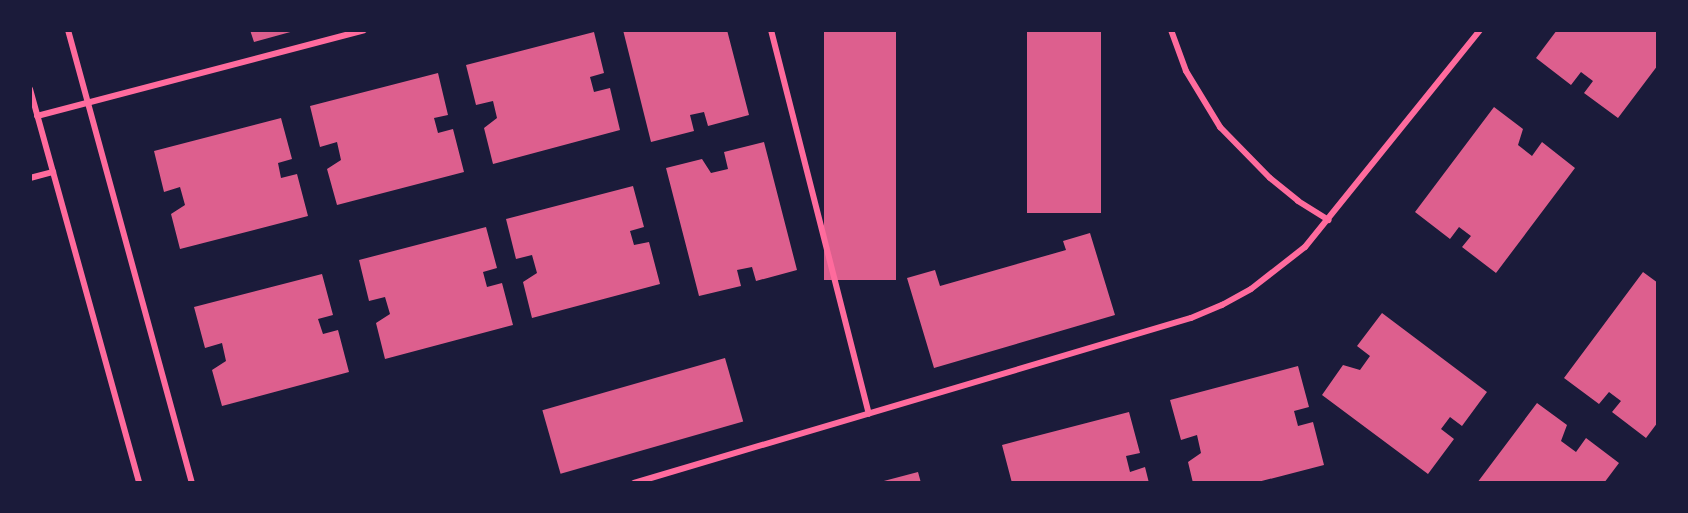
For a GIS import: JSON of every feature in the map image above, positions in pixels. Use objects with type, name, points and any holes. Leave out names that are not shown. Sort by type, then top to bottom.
[{"type":"street","points":[[68,30],[192,483]]},
{"type":"street","points":[[37,116],[364,30]]},
{"type":"street","points":[[771,30],[869,414]]},
{"type":"street","points":[[1171,30],[1186,70],[1220,127],[1269,178],[1298,201],[1329,220]]},
{"type":"street","points":[[634,483],[1191,318],[1222,305],[1278,270],[1305,247],[1480,30]]},
{"type":"street","points":[[30,89],[139,483]]},
{"type":"street","points":[[30,178],[53,172]]},
{"type":"building","points":[[250,30],[294,30],[294,31],[254,42]]},
{"type":"building","points":[[623,30],[727,30],[749,115],[708,126],[704,112],[690,115],[694,131],[651,142]]},
{"type":"building","points":[[824,30],[896,30],[896,280],[824,280]]},
{"type":"building","points":[[1027,30],[1101,30],[1101,213],[1027,213]]},
{"type":"building","points":[[1557,30],[1658,30],[1658,65],[1618,118],[1584,93],[1593,81],[1581,72],[1571,85],[1536,58]]},
{"type":"building","points":[[594,32],[604,73],[590,77],[594,92],[610,88],[620,130],[493,164],[484,128],[497,118],[493,101],[476,105],[466,65]]},
{"type":"building","points":[[438,73],[448,115],[434,118],[438,133],[453,129],[464,172],[337,205],[327,169],[341,160],[337,142],[320,147],[310,106]]},
{"type":"building","points":[[1494,107],[1523,129],[1518,145],[1532,156],[1542,142],[1575,168],[1496,273],[1462,247],[1471,236],[1459,227],[1450,239],[1415,212]]},
{"type":"building","points":[[281,118],[292,159],[278,163],[281,178],[297,174],[308,216],[180,249],[171,214],[185,205],[180,187],[164,192],[154,151]]},
{"type":"building","points":[[764,142],[797,270],[756,281],[752,267],[737,270],[741,286],[699,296],[666,168],[702,159],[711,173],[728,169],[724,152]]},
{"type":"building","points":[[633,186],[644,227],[630,231],[634,245],[649,242],[660,284],[532,318],[523,282],[537,273],[532,255],[516,259],[506,219]]},
{"type":"building","points":[[486,227],[497,268],[483,272],[487,287],[502,283],[513,325],[385,359],[376,323],[390,314],[385,297],[369,301],[359,260]]},
{"type":"building","points":[[1090,233],[1115,315],[934,368],[907,278],[935,270],[940,286],[1066,250],[1063,241]]},
{"type":"building","points":[[1643,272],[1658,283],[1658,422],[1646,438],[1612,412],[1621,401],[1609,392],[1599,404],[1564,378]]},
{"type":"building","points":[[322,274],[333,315],[318,319],[323,334],[338,330],[349,372],[222,406],[212,370],[226,361],[222,343],[205,348],[194,307]]},
{"type":"building","points":[[1382,313],[1487,392],[1462,426],[1450,417],[1441,429],[1454,439],[1428,474],[1322,395],[1343,365],[1360,370],[1370,356],[1357,346]]},
{"type":"building","points":[[725,358],[743,421],[561,474],[542,410]]},
{"type":"building","points":[[1298,366],[1309,407],[1294,411],[1298,426],[1313,422],[1324,465],[1254,483],[1193,483],[1188,462],[1201,453],[1197,435],[1181,440],[1170,400]]},
{"type":"building","points":[[1537,403],[1567,425],[1561,441],[1576,452],[1586,438],[1619,463],[1604,483],[1477,483]]},
{"type":"building","points":[[1129,412],[1140,453],[1126,456],[1130,472],[1145,467],[1149,483],[1029,483],[1029,481],[1012,483],[1002,445]]},
{"type":"building","points":[[918,472],[921,483],[880,483],[880,482]]}]
